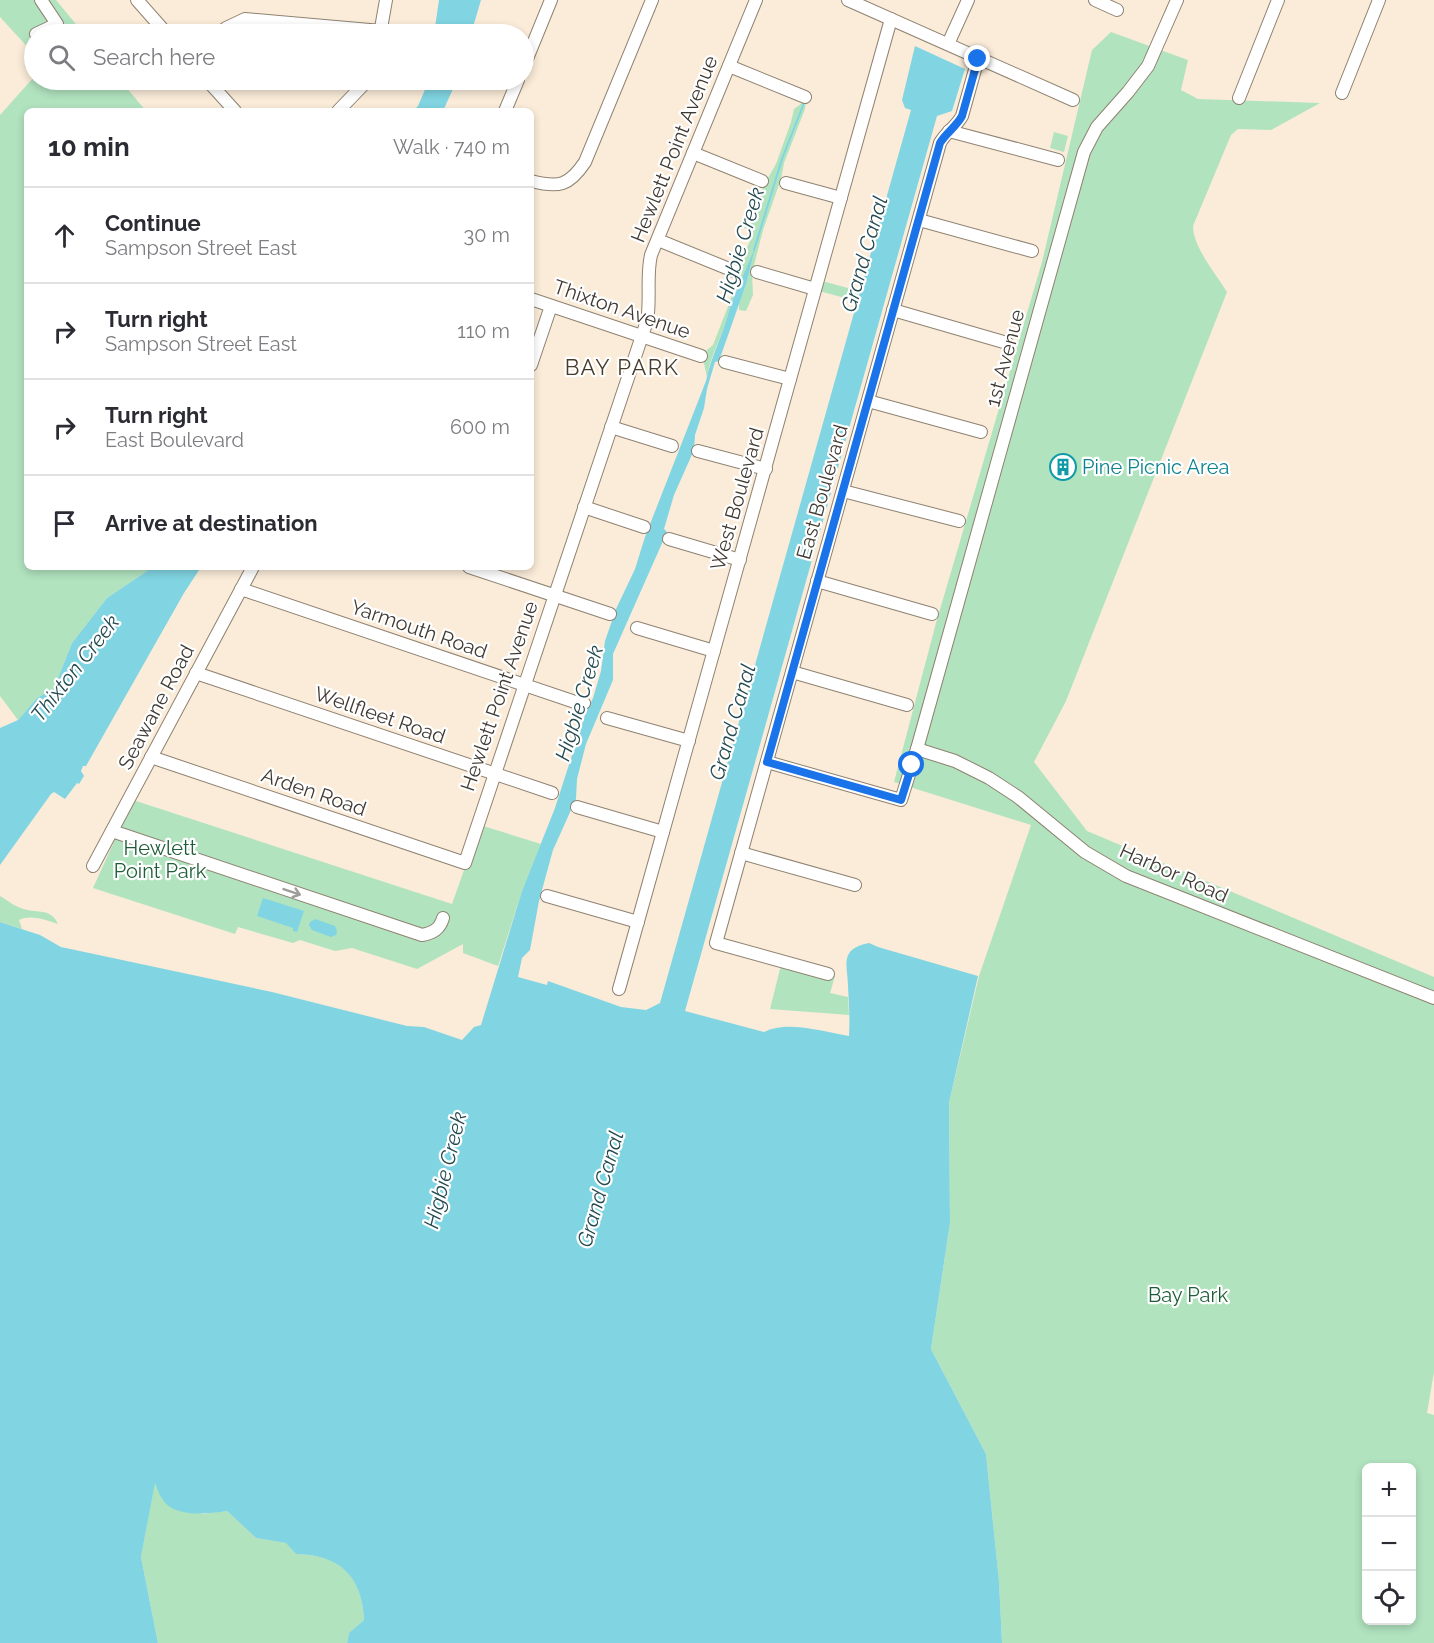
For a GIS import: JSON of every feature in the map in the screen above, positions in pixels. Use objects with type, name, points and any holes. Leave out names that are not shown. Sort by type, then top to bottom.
[{"type":"street","points":[[41,0],[57,24]]},
{"type":"street","points":[[137,0],[158,24]]},
{"type":"street","points":[[382,24],[387,0]]},
{"type":"street","points":[[534,42],[551,0]]},
{"type":"street","points":[[534,181],[562,184],[571,180],[585,162],[652,0]]},
{"type":"street","name":"Hewlett Point Avenue","points":[[465,863],[641,336],[649,308],[649,263],[756,0]]},
{"type":"street","points":[[848,0],[1073,100]]},
{"type":"street","points":[[948,44],[968,0]]},
{"type":"street","points":[[1095,0],[1117,10]]},
{"type":"street","name":"1st Avenue","points":[[767,762],[901,800],[1084,153],[1097,127],[1148,66],[1177,0]]},
{"type":"street","points":[[1239,98],[1278,0]]},
{"type":"street","points":[[1342,93],[1379,0]]},
{"type":"street","points":[[233,24],[259,19],[302,24]]},
{"type":"street","name":"West Boulevard","points":[[620,989],[891,19]]},
{"type":"street","name":"East Boulevard","points":[[828,974],[716,943],[940,143],[962,116],[978,59]]},
{"type":"street","points":[[729,66],[806,98]]},
{"type":"street","points":[[216,90],[232,108]]},
{"type":"street","points":[[341,108],[358,90]]},
{"type":"street","points":[[506,108],[514,90]]},
{"type":"street","points":[[949,131],[1058,160]]},
{"type":"street","points":[[693,153],[762,181]]},
{"type":"street","points":[[786,183],[841,198]]},
{"type":"street","points":[[919,220],[1032,251]]},
{"type":"street","points":[[658,240],[734,271]]},
{"type":"street","points":[[757,272],[815,289]]},
{"type":"street","name":"Thixton Avenue","points":[[534,300],[701,356]]},
{"type":"street","points":[[534,356],[551,306]]},
{"type":"street","points":[[893,310],[1007,343]]},
{"type":"street","points":[[726,362],[790,379]]},
{"type":"street","points":[[868,400],[981,432]]},
{"type":"street","points":[[611,427],[672,446]]},
{"type":"street","points":[[698,451],[766,469]]},
{"type":"street","points":[[843,491],[959,521]]},
{"type":"street","points":[[584,507],[644,527]]},
{"type":"street","points":[[669,539],[740,560]]},
{"type":"street","name":"Seawane Road","points":[[93,866],[251,570]]},
{"type":"street","points":[[478,570],[610,614]]},
{"type":"street","points":[[817,581],[932,614]]},
{"type":"street","name":"Yarmouth Road","points":[[241,589],[581,704],[584,703]]},
{"type":"street","points":[[637,628],[714,651]]},
{"type":"street","points":[[792,672],[907,705]]},
{"type":"street","name":"Wellfleet Road","points":[[196,673],[552,793]]},
{"type":"street","points":[[607,718],[689,741]]},
{"type":"street","name":"Harbor Road","points":[[917,749],[955,761],[989,778],[1018,797],[1085,852],[1126,876],[1434,998]]},
{"type":"street","name":"Arden Road","points":[[151,757],[465,863]]},
{"type":"street","points":[[577,807],[663,832]]},
{"type":"street","points":[[112,831],[422,935],[432,933],[441,924],[443,918]]},
{"type":"street","points":[[741,853],[855,885]]},
{"type":"street","points":[[547,896],[638,922]]},
{"type":"green space","points":[[0,0],[56,0],[76,24],[24,24],[24,43],[0,17]]},
{"type":"green space","name":"Bay Park","points":[[1111,32],[1188,60],[1181,90],[1198,99],[1320,103],[1271,130],[1238,129],[1231,135],[1193,226],[1201,251],[1227,292],[1066,701],[1034,762],[1087,831],[1434,977],[1434,1372],[1427,1413],[1434,1415],[1434,1643],[1002,1643],[999,1581],[986,1454],[931,1349],[950,1223],[949,1103],[979,976],[1031,825],[894,782],[936,623],[1042,262],[1092,50]]},
{"type":"green space","points":[[24,88],[24,90],[128,90],[143,108],[24,108],[24,570],[148,570],[107,598],[72,643],[54,688],[37,698],[18,720],[0,696],[0,115]]},
{"type":"green space","points":[[806,100],[805,109],[784,163],[781,179],[763,230],[752,273],[753,295],[746,311],[739,310],[739,301],[754,252],[730,306],[707,377],[702,354],[713,345],[751,239],[750,233],[743,226],[756,220],[763,187],[776,164],[794,109]]},
{"type":"green space","points":[[1054,132],[1068,136],[1064,152],[1050,148]]},
{"type":"green space","points":[[822,281],[859,291],[856,301],[819,291]]},
{"type":"green space","name":"Hewlett Point Park","points":[[133,800],[452,904],[480,825],[541,844],[522,891],[498,966],[463,953],[463,944],[417,969],[352,948],[335,951],[300,940],[293,943],[238,927],[235,934],[93,888]]},
{"type":"green space","points":[[0,896],[26,910],[47,913],[58,924],[38,918],[24,918],[19,920],[22,929],[0,922]]},
{"type":"green space","points":[[782,961],[835,976],[830,993],[848,997],[849,1015],[770,1009]]},
{"type":"green space","points":[[155,1481],[202,1514],[227,1511],[256,1538],[287,1543],[296,1554],[325,1559],[346,1571],[359,1591],[364,1620],[349,1633],[347,1643],[158,1643],[141,1557]]},
{"type":"water","points":[[439,0],[481,0],[474,24],[435,24]]},
{"type":"water","name":"Grand Canal","points":[[915,46],[965,69],[952,111],[937,116],[685,1011],[764,1032],[795,1027],[849,1036],[847,959],[853,949],[869,943],[978,976],[949,1103],[950,1223],[931,1349],[986,1454],[999,1581],[1002,1643],[347,1643],[349,1633],[364,1620],[359,1591],[346,1571],[325,1559],[296,1554],[286,1543],[256,1538],[227,1511],[192,1513],[175,1510],[163,1500],[155,1483],[141,1557],[158,1643],[0,1643],[0,922],[40,935],[61,947],[272,992],[407,1026],[424,1027],[462,1040],[474,1027],[481,1025],[522,891],[555,808],[585,715],[593,698],[601,671],[605,641],[616,609],[635,569],[645,537],[706,381],[730,306],[755,248],[746,284],[719,361],[715,362],[695,435],[694,450],[674,495],[664,529],[667,532],[613,654],[613,680],[586,744],[577,779],[576,799],[553,850],[539,901],[530,950],[522,958],[518,977],[547,985],[548,981],[621,1007],[646,1010],[660,1003],[911,110],[905,108],[902,100]]},
{"type":"water","points":[[425,90],[452,90],[444,108],[416,108]]},
{"type":"water","name":"Thixton Creek","points":[[199,570],[86,766],[83,766],[81,771],[84,776],[79,784],[77,783],[65,799],[54,792],[51,794],[0,865],[0,728],[18,720],[37,698],[54,688],[72,643],[107,598],[147,571]]},
{"type":"water","points":[[263,898],[304,911],[297,932],[293,931],[293,928],[257,916]]},
{"type":"water","points":[[315,919],[335,926],[336,935],[331,937],[312,930],[309,925]]},
{"type":"waterway","name":"Higbie Creek","points":[[754,250],[782,159],[804,103]]},
{"type":"place","name":"Pine Picnic Area","points":[[1063,467]]},
{"type":"district","name":"BAY PARK","points":[[622,367]]},
{"type":"route","points":[[912,765],[901,800],[767,762],[940,143],[962,116],[978,59]]}]
